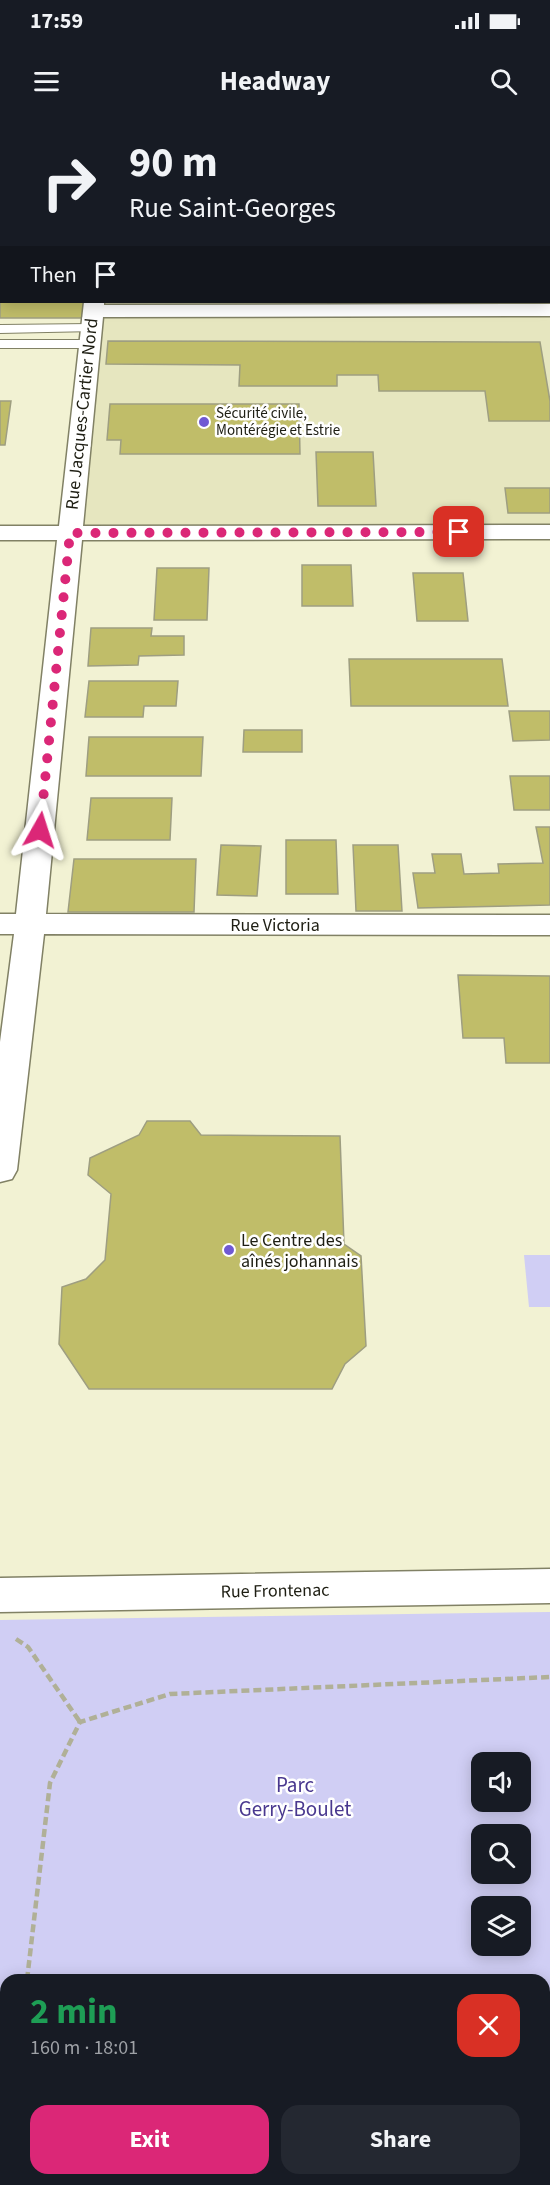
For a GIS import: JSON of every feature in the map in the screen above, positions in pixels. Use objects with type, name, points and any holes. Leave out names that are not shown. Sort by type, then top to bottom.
[{"type":"street","points":[[92,321],[550,310]]},
{"type":"street","name":"Rue Jacques-Cartier Nord","points":[[0,1170],[15,925],[70,533],[92,321]]},
{"type":"street","points":[[0,533],[550,532]]},
{"type":"street","name":"Rue Victoria","points":[[15,925],[550,925]]},
{"type":"street","name":"Rue Frontenac","points":[[0,1596],[550,1586]]},
{"type":"lane","points":[[0,329],[92,321]]},
{"type":"lane","points":[[0,344],[92,321]]},
{"type":"path","points":[[9,1635],[28,1647],[80,1722]]},
{"type":"path","points":[[28,1974],[50,1783],[80,1722],[170,1694],[550,1677]]},
{"type":"shaded area","points":[[93,303],[550,303],[550,532],[70,533]]},
{"type":"green space","points":[[524,1255],[550,1255],[550,1307],[529,1307]]},
{"type":"green space","name":"Parc Gerry-Boulet","points":[[550,1612],[550,1974],[0,1974],[0,1620]]},
{"type":"building","points":[[0,303],[84,303],[82,318],[0,318]]},
{"type":"building","points":[[108,341],[540,342],[550,401],[550,421],[489,421],[485,391],[379,391],[378,375],[337,375],[337,386],[239,386],[240,365],[106,364]]},
{"type":"building","points":[[0,401],[11,401],[5,445],[0,445]]},
{"type":"building","name":"Sécurité civile, Montérégie et Estrie","points":[[110,404],[299,404],[300,454],[120,454],[121,440],[107,440]]},
{"type":"building","points":[[316,452],[373,452],[376,506],[318,506]]},
{"type":"building","points":[[505,488],[550,488],[550,513],[508,513]]},
{"type":"building","points":[[302,565],[351,565],[353,606],[302,606]]},
{"type":"building","points":[[157,568],[209,568],[207,620],[154,620]]},
{"type":"building","points":[[413,573],[463,573],[468,621],[417,621]]},
{"type":"building","points":[[91,628],[152,628],[151,636],[184,636],[184,655],[139,656],[138,665],[88,666]]},
{"type":"building","points":[[349,659],[502,659],[508,706],[351,706]]},
{"type":"building","points":[[89,681],[178,681],[176,706],[144,706],[143,717],[85,717]]},
{"type":"building","points":[[509,711],[550,711],[550,740],[513,741]]},
{"type":"building","points":[[244,730],[302,730],[302,752],[243,752]]},
{"type":"building","points":[[89,737],[203,737],[201,776],[86,776]]},
{"type":"building","points":[[510,776],[550,776],[550,810],[514,810]]},
{"type":"building","points":[[91,798],[172,798],[170,840],[87,840]]},
{"type":"building","points":[[536,827],[550,827],[550,905],[418,908],[413,873],[435,873],[432,854],[461,854],[464,874],[499,873],[498,864],[543,863]]},
{"type":"building","points":[[286,840],[336,840],[338,894],[286,894]]},
{"type":"building","points":[[221,845],[261,846],[257,896],[217,895]]},
{"type":"building","points":[[353,845],[398,845],[402,911],[356,911]]},
{"type":"building","points":[[74,859],[196,859],[194,912],[68,912]]},
{"type":"building","points":[[458,975],[550,976],[550,1063],[506,1063],[504,1038],[463,1038]]},
{"type":"building","name":"Le Centre des aînés johannais","points":[[147,1121],[190,1121],[201,1135],[340,1136],[344,1244],[361,1256],[366,1346],[345,1364],[332,1389],[89,1389],[59,1344],[62,1287],[86,1279],[105,1260],[111,1194],[88,1175],[90,1158],[139,1135]]},
{"type":"place","name":"Sécurité civile, Montérégie et Estrie","points":[[204,422]]},
{"type":"place","name":"Le Centre des aînés johannais","points":[[229,1250]]},
{"type":"route","points":[[40,830],[70,533],[459,532]]}]
